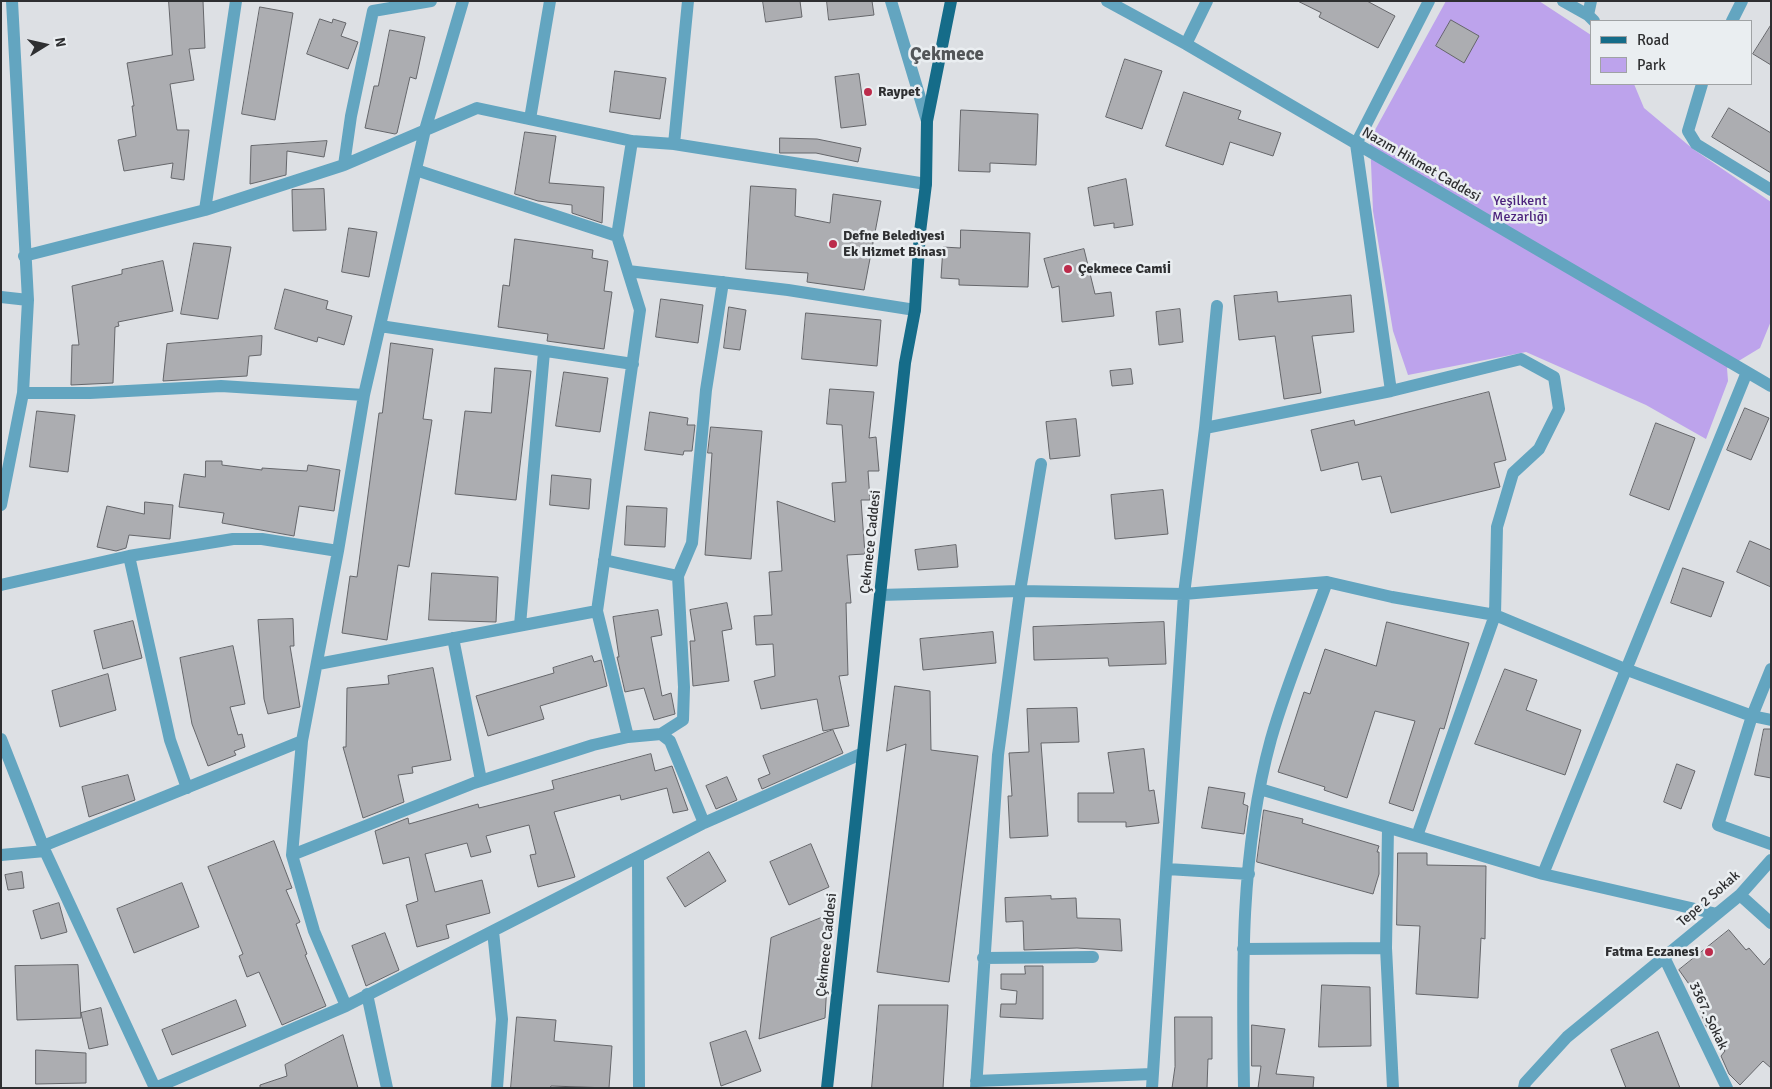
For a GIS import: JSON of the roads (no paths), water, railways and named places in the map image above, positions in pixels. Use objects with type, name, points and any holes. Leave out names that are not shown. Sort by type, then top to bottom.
[{"type":"main road","name":"Çekmece Caddesi","points":[[827,1088],[905,363],[914,310],[926,184],[927,121],[951,1]]},
{"type":"street","points":[[1,504],[23,392],[28,300],[24,256],[12,1]]},
{"type":"street","points":[[205,210],[236,1]]},
{"type":"street","points":[[344,164],[351,116],[373,11],[431,1]]},
{"type":"street","points":[[346,1006],[314,931],[292,855],[302,741],[318,664],[364,395],[425,130],[464,1]]},
{"type":"street","points":[[530,119],[550,1]]},
{"type":"street","points":[[674,144],[688,1]]},
{"type":"street","points":[[891,1],[927,121]]},
{"type":"street","name":"Nazım Hikmet Caddesi","points":[[1107,1],[1186,44],[1771,386]]},
{"type":"street","points":[[1186,44],[1208,1]]},
{"type":"street","points":[[1391,391],[1356,144],[1429,1]]},
{"type":"street","points":[[1563,1],[1591,18]]},
{"type":"street","points":[[1591,1],[1591,18]]},
{"type":"street","points":[[1732,20],[1742,1]]},
{"type":"street","points":[[1702,85],[1688,131],[1696,144],[1771,190]]},
{"type":"street","points":[[24,256],[205,210],[344,164],[477,108],[632,141],[674,144],[926,184]]},
{"type":"street","points":[[628,737],[597,611],[640,310],[617,236],[632,141]]},
{"type":"street","points":[[416,170],[617,236]]},
{"type":"street","points":[[628,271],[723,282],[914,310]]},
{"type":"street","points":[[292,855],[481,780],[593,745],[628,737],[661,734],[683,720],[684,687],[678,576],[692,543],[706,390],[723,282]]},
{"type":"street","points":[[1,297],[28,300]]},
{"type":"street","points":[[1152,1088],[1160,1001],[1184,594],[1205,428],[1217,306]]},
{"type":"street","points":[[380,326],[633,364]]},
{"type":"street","points":[[520,625],[544,352]]},
{"type":"street","points":[[1205,428],[1391,391],[1521,359],[1554,377],[1559,409],[1538,449],[1513,472],[1497,526],[1495,615],[1417,836]]},
{"type":"street","points":[[1544,874],[1625,669],[1747,372]]},
{"type":"street","points":[[23,392],[90,392],[221,386],[364,395]]},
{"type":"street","points":[[1042,464],[1020,591],[998,755],[976,1084],[1152,1074]]},
{"type":"street","points":[[1,585],[129,556],[233,539],[262,539],[338,551]]},
{"type":"street","points":[[129,556],[170,740],[187,788]]},
{"type":"street","points":[[604,560],[678,576]]},
{"type":"street","points":[[880,595],[1020,591],[1184,594],[1327,582],[1392,597],[1495,615],[1625,669],[1752,716],[1771,720]]},
{"type":"street","points":[[1244,1088],[1243,949],[1254,816],[1271,738],[1327,582]]},
{"type":"street","points":[[318,664],[597,611]]},
{"type":"street","points":[[453,638],[481,780]]},
{"type":"street","points":[[1771,669],[1752,716],[1718,825],[1771,844]]},
{"type":"street","points":[[661,734],[670,741],[704,823]]},
{"type":"street","points":[[1,738],[44,849],[155,1088],[346,1006],[704,823],[863,753]]},
{"type":"street","points":[[1,855],[44,849],[302,741]]},
{"type":"street","points":[[1260,789],[1544,874],[1717,914]]},
{"type":"street","points":[[1388,828],[1386,948],[1393,1088]]},
{"type":"street","points":[[638,858],[639,1088]]},
{"type":"street","name":"Tepe 2 Sokak","points":[[1524,1088],[1525,1083],[1567,1037],[1740,895],[1771,860]]},
{"type":"street","points":[[1168,868],[1248,874]]},
{"type":"street","points":[[1740,895],[1771,923]]},
{"type":"street","points":[[493,931],[502,1019],[497,1088]]},
{"type":"street","points":[[1243,949],[1386,948]]},
{"type":"street","points":[[983,958],[1093,957]]},
{"type":"street","name":"3367. Sokak","points":[[1664,957],[1727,1088]]},
{"type":"street","points":[[367,994],[387,1088]]},
{"type":"place","name":"Raypet","points":[[868,92]]},
{"type":"place","name":"Defne Belediyesi Ek Hizmet Binası","points":[[833,244]]},
{"type":"place","name":"Çekmece Camiİ","points":[[1068,269]]},
{"type":"place","name":"Fatma Eczanesi","points":[[1709,952]]},
{"type":"district","name":"Çekmece","points":[[947,55]]},
{"type":"park label","name":"Yeşilkent Mezarlığı","points":[[1520,210]]}]
